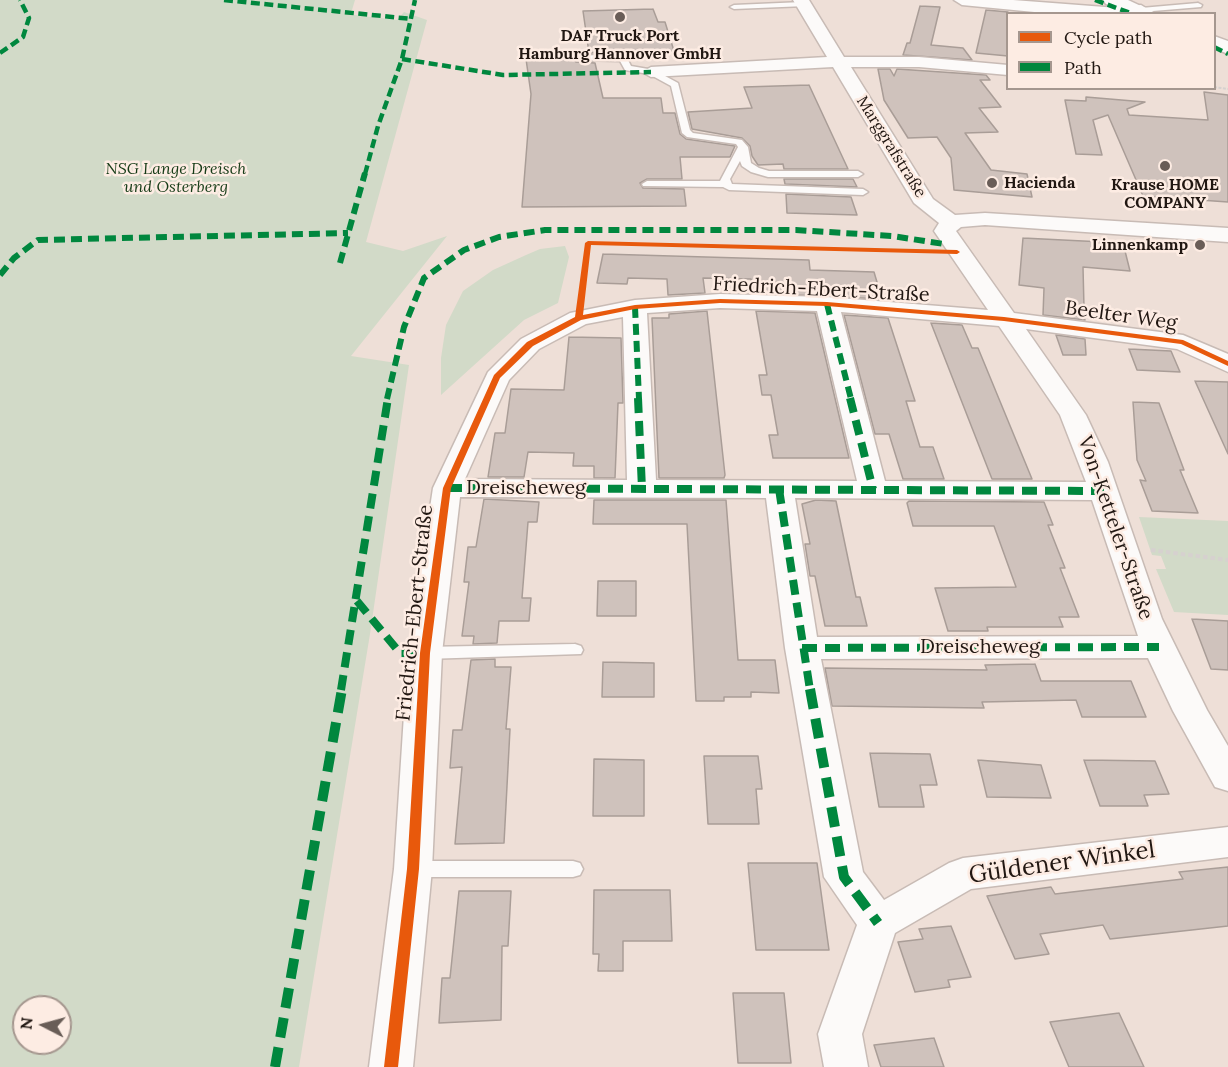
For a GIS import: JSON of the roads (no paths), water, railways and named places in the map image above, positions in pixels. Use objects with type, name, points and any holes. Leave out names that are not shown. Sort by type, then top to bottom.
[{"type":"main road","points":[[1112,0],[1145,12]]},
{"type":"street","points":[[962,0],[1089,12]]},
{"type":"street","name":"Marggrafstraße","points":[[802,2],[925,203],[953,222]]},
{"type":"street","points":[[651,72],[838,62],[919,62],[1006,70]]},
{"type":"street","points":[[953,222],[973,219],[1004,219],[1228,235]]},
{"type":"street","name":"Von-Ketteler-Straße","points":[[953,222],[946,228],[946,236],[1004,319],[1044,370],[1073,415],[1104,491],[1142,608],[1202,732],[1228,777]]},
{"type":"street","name":"Friedrich-Ebert-Straße","points":[[391,1067],[413,869],[425,653],[447,488],[497,377],[530,344],[579,318],[635,307],[720,301],[827,304],[1004,319]]},
{"type":"street","points":[[827,304],[873,489]]},
{"type":"street","points":[[635,307],[642,489]]},
{"type":"street","name":"Beelter Weg","points":[[1004,319],[1183,342],[1228,363]]},
{"type":"street","name":"Dreischeweg","points":[[447,488],[1104,491]]},
{"type":"street","points":[[779,489],[802,648],[844,878],[878,923],[840,1034],[846,1067]]},
{"type":"street","name":"Dreischeweg","points":[[802,648],[1159,647]]},
{"type":"street","name":"Güldener Winkel","points":[[878,923],[963,874],[1228,842]]},
{"type":"lane","points":[[734,7],[802,2]]},
{"type":"lane","points":[[1145,12],[1198,5]]},
{"type":"lane","points":[[579,58],[621,57],[625,59],[628,68],[651,72],[675,85],[685,131],[690,135],[732,139],[743,147],[746,164],[768,174],[858,174]]},
{"type":"lane","points":[[725,184],[729,170],[743,147]]},
{"type":"lane","points":[[647,184],[725,184],[736,188],[863,192]]},
{"type":"lane","points":[[425,653],[575,650]]},
{"type":"lane","points":[[413,869],[573,869]]},
{"type":"place","name":"DAF Truck Port Hamburg Hannover GmbH","points":[[620,17]]},
{"type":"place","name":"Krause HOME COMPANY","points":[[1165,166]]},
{"type":"place","name":"Hacienda","points":[[992,183]]},
{"type":"place","name":"Linnenkamp","points":[[1200,245]]},
{"type":"park label","name":"NSG Lange Dreisch und Osterberg","points":[[176,178]]}]
